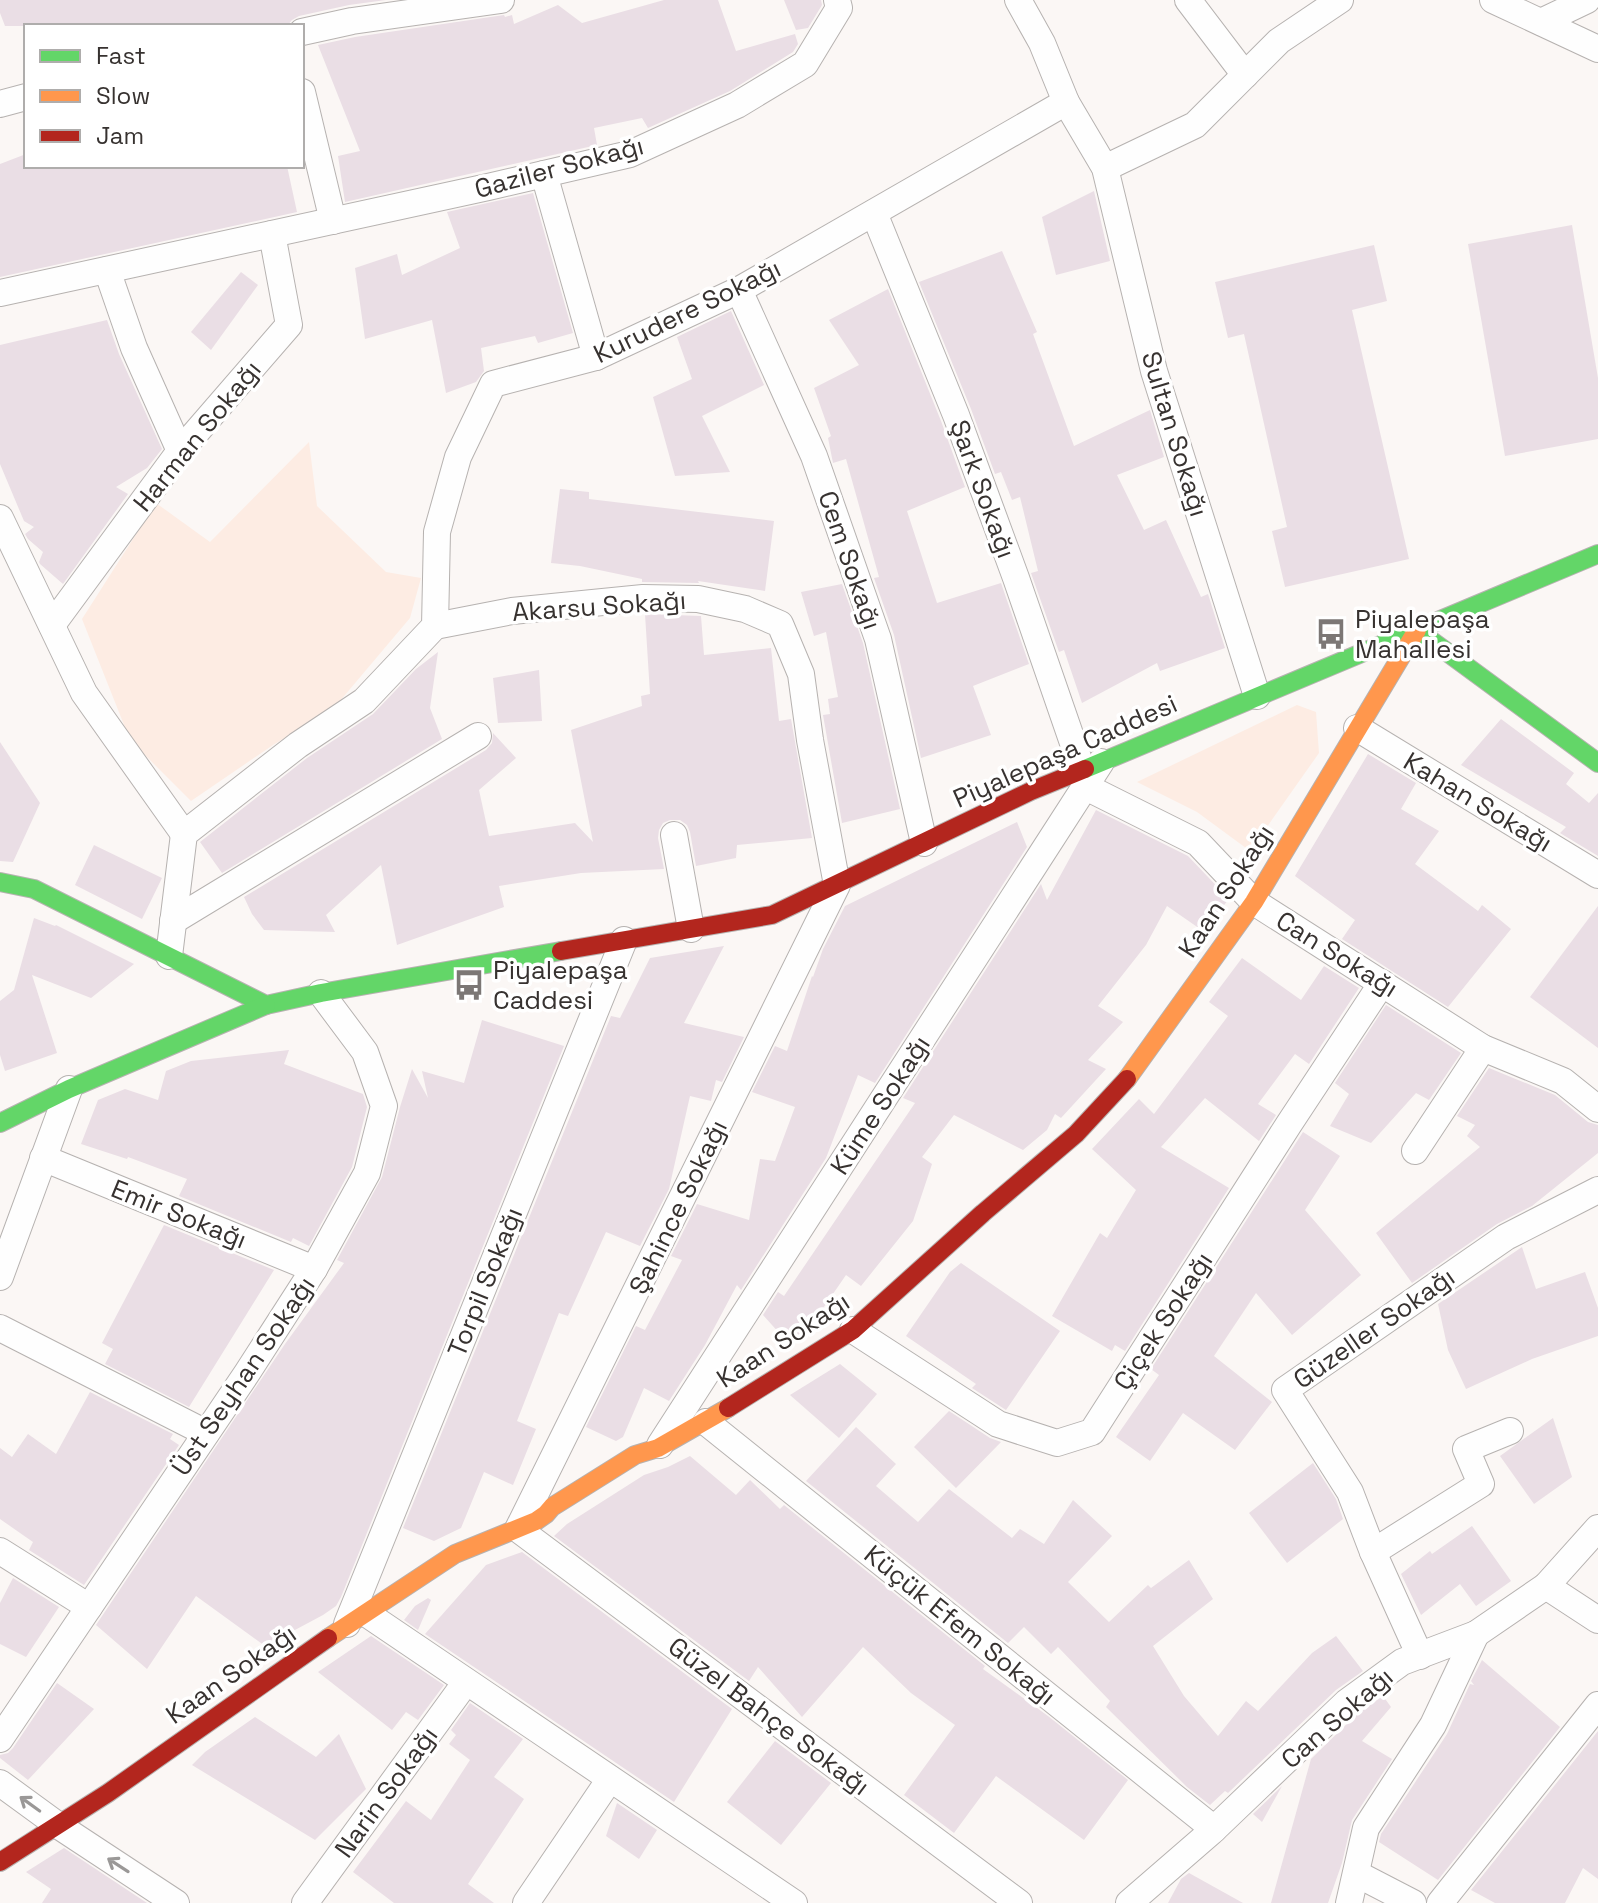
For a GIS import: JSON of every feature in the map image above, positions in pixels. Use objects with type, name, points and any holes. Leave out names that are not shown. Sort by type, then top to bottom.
[{"type":"street","points":[[304,32],[352,21],[501,0]]},
{"type":"street","name":"Gaziler Sokağı","points":[[0,293],[630,154],[737,105],[805,64],[839,8],[837,0]]},
{"type":"street","name":"Sultan Sokağı","points":[[1018,0],[1042,43],[1066,102],[1105,168],[1154,371],[1257,696]]},
{"type":"street","points":[[1188,0],[1245,75]]},
{"type":"street","points":[[1105,168],[1195,125],[1279,41],[1340,0]]},
{"type":"street","points":[[1493,0],[1598,49]]},
{"type":"street","points":[[1541,22],[1587,0]]},
{"type":"street","points":[[0,104],[24,98]]},
{"type":"street","points":[[304,100],[333,221]]},
{"type":"street","name":"Kurudere Sokağı","points":[[435,626],[437,532],[458,457],[493,384],[596,357],[739,290],[1066,102]]},
{"type":"street","points":[[544,174],[596,357]]},
{"type":"street","name":"Şark Sokağı","points":[[874,213],[961,430],[1090,772]]},
{"type":"street","name":"Harman Sokağı","points":[[52,625],[180,451],[289,325],[272,234]]},
{"type":"street","points":[[107,270],[134,348],[180,451]]},
{"type":"street","name":"Cem Sokağı","points":[[739,290],[814,456],[878,639],[924,843]]},
{"type":"street","points":[[0,518],[84,693],[184,834],[169,956]]},
{"type":"street","name":"Piyalepaşa Caddesi","points":[[0,1123],[69,1089],[266,1005],[772,915],[1031,791],[1090,772],[1257,696],[1598,554]]},
{"type":"street","name":"Akarsu Sokağı","points":[[435,626],[512,611],[643,598],[714,602],[745,609],[780,624],[801,674],[837,885]]},
{"type":"street","points":[[184,834],[298,745],[364,701],[435,626]]},
{"type":"street","points":[[1417,630],[1598,763]]},
{"type":"street","name":"Kaan Sokağı","points":[[2,1859],[59,1826],[356,1618],[456,1554],[548,1514],[552,1507],[635,1455],[658,1448],[706,1422],[853,1330],[1076,1134],[1123,1084],[1254,902],[1417,630]]},
{"type":"street","name":"Kahan Sokağı","points":[[1357,728],[1598,875]]},
{"type":"street","points":[[173,921],[478,736]]},
{"type":"street","name":"Can Sokağı","points":[[1090,772],[1198,843],[1254,902],[1483,1048],[1563,1081],[1598,1109]]},
{"type":"street","name":"Küme Sokağı","points":[[658,1448],[1090,772]]},
{"type":"street","points":[[674,835],[691,929]]},
{"type":"street","points":[[0,882],[34,889],[266,1005]]},
{"type":"street","name":"Şahince Sokağı","points":[[518,1529],[837,885]]},
{"type":"street","name":"Torpil Sokağı","points":[[356,1618],[624,940]]},
{"type":"street","name":"Çiçek Sokağı","points":[[853,1330],[998,1424],[1057,1443],[1092,1432],[1382,983]]},
{"type":"street","name":"Üst Seyhan Sokağı","points":[[0,1739],[314,1269],[367,1173],[384,1106],[365,1052],[321,993]]},
{"type":"street","points":[[1415,1151],[1483,1048]]},
{"type":"street","points":[[0,1277],[69,1089]]},
{"type":"street","name":"Emir Sokağı","points":[[43,1158],[314,1269]]},
{"type":"street","name":"Güzeller Sokağı","points":[[1420,1656],[1373,1552],[1350,1492],[1285,1390],[1506,1237],[1598,1190]]},
{"type":"street","points":[[0,1328],[206,1433]]},
{"type":"street","name":"Küçük Efem Sokağı","points":[[706,1422],[1214,1829]]},
{"type":"street","points":[[1373,1552],[1481,1484],[1466,1449],[1510,1431]]},
{"type":"street","name":"Can Sokağı","points":[[1129,1903],[1214,1829],[1347,1702],[1402,1662],[1476,1634],[1546,1586],[1598,1528]]},
{"type":"street","name":"Güzel Bahçe Sokağı","points":[[518,1529],[1019,1903]]},
{"type":"street","points":[[0,1551],[89,1607]]},
{"type":"street","points":[[1546,1586],[1598,1620]]},
{"type":"street","points":[[356,1618],[466,1682],[794,1903]]},
{"type":"street","points":[[1349,1903],[1366,1828],[1433,1725],[1476,1634]]},
{"type":"street","name":"Narin Sokağı","points":[[305,1903],[466,1682]]},
{"type":"street","points":[[1440,1903],[1598,1705]]},
{"type":"street","points":[[526,1903],[610,1779]]},
{"type":"street","points":[[0,1783],[176,1903]]},
{"type":"street","points":[[1357,1874],[1413,1903]]},
{"type":"shaded area","points":[[309,442],[317,506],[386,572],[421,578],[410,618],[334,708],[191,801],[130,740],[82,619],[156,503],[210,542]]},
{"type":"shaded area","points":[[1297,705],[1316,712],[1319,753],[1250,851],[1197,812],[1137,782]]},
{"type":"building","points":[[0,0],[386,0],[299,16],[289,24],[5,26],[0,13]]},
{"type":"building","points":[[664,0],[718,0],[736,51],[795,34],[798,44],[793,52],[730,91],[648,128],[642,118],[594,128],[597,145],[345,202],[338,156],[360,151],[318,45],[504,15],[512,15],[514,24],[558,5],[582,23]]},
{"type":"building","points":[[784,0],[821,0],[822,5],[808,28],[796,30]]},
{"type":"building","points":[[24,155],[24,168],[287,168],[297,212],[0,277],[0,164]]},
{"type":"building","points":[[1094,191],[1110,261],[1056,275],[1042,217]]},
{"type":"building","points":[[533,193],[573,333],[538,343],[535,336],[481,348],[484,371],[476,382],[446,393],[432,320],[365,339],[355,268],[397,254],[402,275],[460,248],[447,212]]},
{"type":"building","points":[[1572,225],[1598,378],[1598,439],[1505,456],[1468,244]]},
{"type":"building","points":[[1374,245],[1387,301],[1352,310],[1409,559],[1285,587],[1272,531],[1287,527],[1244,334],[1228,338],[1215,282]]},
{"type":"building","points":[[1002,251],[1037,332],[1033,334],[1074,446],[1150,410],[1164,457],[1117,475],[1144,530],[1166,520],[1201,597],[1208,594],[1225,648],[1160,671],[1157,663],[1082,703],[1064,650],[1059,652],[1031,573],[1038,571],[1020,497],[1012,500],[1001,472],[995,474],[919,282]]},
{"type":"building","points":[[241,272],[258,285],[211,350],[191,332]]},
{"type":"building","points":[[888,289],[965,487],[907,511],[937,603],[1001,583],[1029,664],[973,686],[991,735],[921,758],[894,635],[874,578],[879,577],[846,459],[833,463],[828,438],[831,436],[814,388],[859,365],[829,320]]},
{"type":"building","points":[[731,311],[764,385],[702,416],[730,472],[675,476],[653,397],[692,379],[677,337]]},
{"type":"building","points":[[107,320],[162,449],[147,468],[116,487],[128,494],[63,584],[40,564],[43,552],[25,534],[34,527],[24,521],[0,464],[0,345]]},
{"type":"building","points":[[560,489],[589,492],[589,499],[774,521],[765,591],[698,581],[642,582],[642,579],[580,566],[551,563]]},
{"type":"building","points":[[842,584],[863,643],[900,809],[842,823],[823,715],[830,714],[828,699],[838,697],[826,632],[814,636],[801,592]]},
{"type":"building","points":[[645,614],[701,616],[704,655],[771,648],[779,721],[791,719],[812,838],[737,845],[736,858],[696,866],[687,825],[680,820],[670,820],[663,823],[658,838],[664,869],[581,873],[499,886],[504,907],[397,945],[381,865],[326,915],[335,932],[264,930],[244,897],[486,750],[492,743],[493,733],[516,758],[479,790],[489,836],[575,823],[593,842],[571,730],[642,706],[641,696],[650,694]]},
{"type":"building","points":[[438,652],[430,708],[442,739],[222,873],[200,842],[307,758],[373,714],[416,669]]},
{"type":"building","points":[[539,670],[542,721],[498,723],[493,678]]},
{"type":"building","points":[[1501,719],[1574,773],[1566,784],[1589,803],[1598,793],[1598,856],[1560,833],[1566,827],[1461,765]]},
{"type":"building","points":[[0,742],[40,803],[13,862],[0,861]]},
{"type":"building","points":[[1368,754],[1416,783],[1401,809],[1439,831],[1415,864],[1478,911],[1482,905],[1511,929],[1448,1007],[1342,939],[1355,920],[1295,876]]},
{"type":"building","points":[[1096,810],[1188,856],[1229,899],[1203,931],[1167,906],[1146,945],[1098,1006],[1123,1022],[1088,1060],[1106,1069],[1061,1118],[1055,1114],[1047,1130],[1023,1150],[954,1115],[922,1157],[932,1164],[913,1221],[861,1286],[846,1275],[806,1333],[789,1344],[763,1315],[778,1292],[784,1296],[915,1103],[903,1098],[1041,884],[1047,900]]},
{"type":"building","points":[[1017,822],[1027,847],[875,1083],[858,1075],[826,1158],[741,1290],[737,1285],[705,1345],[669,1401],[644,1388],[623,1437],[616,1441],[586,1427],[636,1326],[645,1330],[682,1260],[671,1256],[697,1204],[749,1220],[760,1159],[775,1161],[795,1107],[752,1092],[775,1046],[787,1051],[812,976],[845,906]]},
{"type":"building","points":[[94,845],[162,878],[142,919],[75,885]]},
{"type":"building","points":[[1598,906],[1598,1048],[1530,997]]},
{"type":"building","points":[[34,918],[56,925],[134,964],[91,998],[32,975],[57,1053],[5,1071],[0,1055],[0,1001],[14,990]]},
{"type":"building","points":[[724,946],[684,1023],[744,1037],[722,1082],[716,1080],[711,1101],[690,1096],[669,1189],[640,1246],[606,1232],[568,1316],[559,1313],[517,1421],[536,1429],[513,1485],[484,1472],[461,1528],[434,1541],[403,1528],[611,1016],[620,1018],[650,958]]},
{"type":"building","points":[[1242,958],[1301,1000],[1324,966],[1359,988],[1309,1064],[1295,1054],[1258,1104],[1276,1115],[1259,1141],[1205,1098],[1161,1147],[1229,1188],[1125,1351],[1115,1345],[1112,1351],[1052,1316],[1100,1233],[1107,1238],[1136,1190],[1092,1149],[1139,1099],[1154,1114],[1228,1016],[1209,1002]]},
{"type":"building","points":[[1386,1005],[1461,1053],[1429,1100],[1416,1093],[1371,1143],[1330,1126],[1349,1094],[1335,1083]]},
{"type":"building","points":[[482,1020],[564,1046],[341,1597],[336,1606],[323,1615],[265,1646],[196,1596],[147,1669],[96,1625],[285,1344],[344,1263],[337,1260],[382,1177],[412,1069],[428,1098],[422,1071],[464,1083]]},
{"type":"building","points":[[289,1050],[284,1064],[363,1094],[367,1107],[352,1167],[309,1246],[293,1238],[291,1242],[179,1196],[187,1179],[81,1144],[98,1100],[125,1089],[158,1100],[166,1071],[191,1061]]},
{"type":"building","points":[[1489,1068],[1555,1095],[1588,1122],[1598,1125],[1598,1153],[1532,1206],[1497,1224],[1412,1283],[1376,1233],[1480,1147],[1467,1136],[1475,1125],[1457,1116]]},
{"type":"building","points":[[1303,1132],[1340,1156],[1305,1210],[1361,1275],[1292,1335],[1256,1293],[1214,1356],[1272,1402],[1235,1450],[1183,1413],[1150,1461],[1116,1437],[1159,1375],[1151,1369]]},
{"type":"building","points":[[164,1225],[274,1270],[189,1407],[105,1364],[113,1349],[102,1343]]},
{"type":"building","points":[[1522,1247],[1536,1289],[1585,1272],[1598,1308],[1598,1336],[1532,1359],[1466,1389],[1448,1350],[1438,1304]]},
{"type":"building","points":[[961,1263],[1060,1331],[1006,1410],[972,1388],[976,1384],[906,1336],[950,1272]]},
{"type":"building","points":[[840,1364],[877,1394],[839,1438],[790,1395]]},
{"type":"building","points":[[90,1392],[173,1434],[170,1439],[179,1445],[84,1585],[29,1550],[33,1542],[0,1519],[0,1448],[12,1457],[28,1434],[56,1454]]},
{"type":"building","points":[[949,1411],[1001,1442],[956,1488],[914,1447]]},
{"type":"building","points":[[1553,1418],[1572,1477],[1534,1504],[1500,1456]]},
{"type":"building","points":[[856,1427],[896,1464],[876,1486],[918,1522],[949,1489],[1012,1538],[1020,1529],[1044,1544],[1073,1500],[1112,1536],[1068,1582],[1109,1622],[1148,1585],[1151,1588],[1189,1560],[1213,1599],[1153,1646],[1184,1696],[1218,1736],[1246,1701],[1258,1711],[1312,1653],[1336,1636],[1363,1671],[1336,1690],[1228,1793],[1225,1791],[1210,1805],[1187,1787],[1106,1707],[1110,1701],[1058,1647],[1051,1654],[1024,1627],[1008,1643],[806,1481]]},
{"type":"building","points":[[690,1456],[736,1495],[750,1480],[780,1509],[784,1505],[985,1666],[983,1669],[1128,1780],[1084,1840],[996,1776],[954,1833],[904,1795],[955,1725],[911,1693],[863,1647],[802,1717],[758,1667],[749,1681],[554,1536],[567,1524],[644,1475]]},
{"type":"building","points":[[1313,1463],[1336,1499],[1343,1519],[1287,1563],[1249,1513]]},
{"type":"building","points":[[1472,1526],[1511,1581],[1476,1606],[1460,1584],[1421,1615],[1401,1574],[1430,1551],[1432,1554]]},
{"type":"building","points":[[522,1552],[732,1709],[674,1802],[425,1634],[486,1565]]},
{"type":"building","points":[[13,1578],[59,1607],[26,1657],[0,1644],[0,1603]]},
{"type":"building","points":[[428,1598],[431,1600],[418,1630],[404,1620],[415,1606]]},
{"type":"building","points":[[371,1636],[444,1685],[418,1720],[406,1712],[392,1730],[318,1672]]},
{"type":"building","points":[[1482,1660],[1560,1727],[1438,1880],[1379,1842],[1381,1834],[1447,1734],[1470,1684],[1474,1685],[1471,1681]]},
{"type":"building","points":[[57,1683],[94,1709],[28,1780],[0,1755],[13,1748]]},
{"type":"building","points":[[1383,1696],[1391,1707],[1362,1741],[1392,1759],[1352,1820],[1328,1903],[1271,1903],[1311,1759],[1357,1714]]},
{"type":"building","points":[[470,1703],[523,1739],[494,1777],[524,1799],[468,1884],[494,1903],[394,1903],[353,1872],[406,1801],[431,1820],[470,1760],[449,1744],[456,1735],[451,1730]]},
{"type":"building","points":[[255,1717],[316,1757],[339,1734],[366,1789],[315,1840],[192,1765],[205,1752]]},
{"type":"building","points":[[1598,1731],[1598,1879],[1583,1868],[1565,1903],[1495,1903],[1471,1890]]},
{"type":"building","points":[[775,1741],[831,1783],[781,1845],[727,1802]]},
{"type":"building","points":[[1282,1786],[1262,1822],[1253,1814]]},
{"type":"building","points":[[617,1803],[657,1830],[639,1859],[606,1836]]},
{"type":"building","points":[[64,1848],[147,1903],[42,1903],[51,1889],[26,1872]]},
{"type":"building","points":[[1189,1873],[1243,1903],[1168,1903],[1181,1879]]},
{"type":"traffic: fast","points":[[1085,769],[1598,554]]},
{"type":"traffic: fast","points":[[1417,630],[1598,763]]},
{"type":"traffic: fast","points":[[0,882],[34,889],[266,1005],[561,951]]},
{"type":"traffic: fast","points":[[0,1123],[69,1089],[266,1005]]},
{"type":"traffic: slow","points":[[1127,1079],[1254,902],[1417,630]]},
{"type":"traffic: slow","points":[[328,1638],[455,1554],[536,1521],[552,1507],[635,1455],[658,1448],[728,1408]]},
{"type":"traffic: jam","points":[[561,951],[772,915],[1031,791],[1085,769]]},
{"type":"traffic: jam","points":[[728,1408],[853,1330],[1076,1134],[1127,1079]]},
{"type":"traffic: jam","points":[[0,1862],[108,1793],[328,1638]]},
{"type":"place","name":"Piyalepaşa Mahallesi","points":[[1331,634]]},
{"type":"place","name":"Piyalepaşa Caddesi","points":[[469,985]]}]
